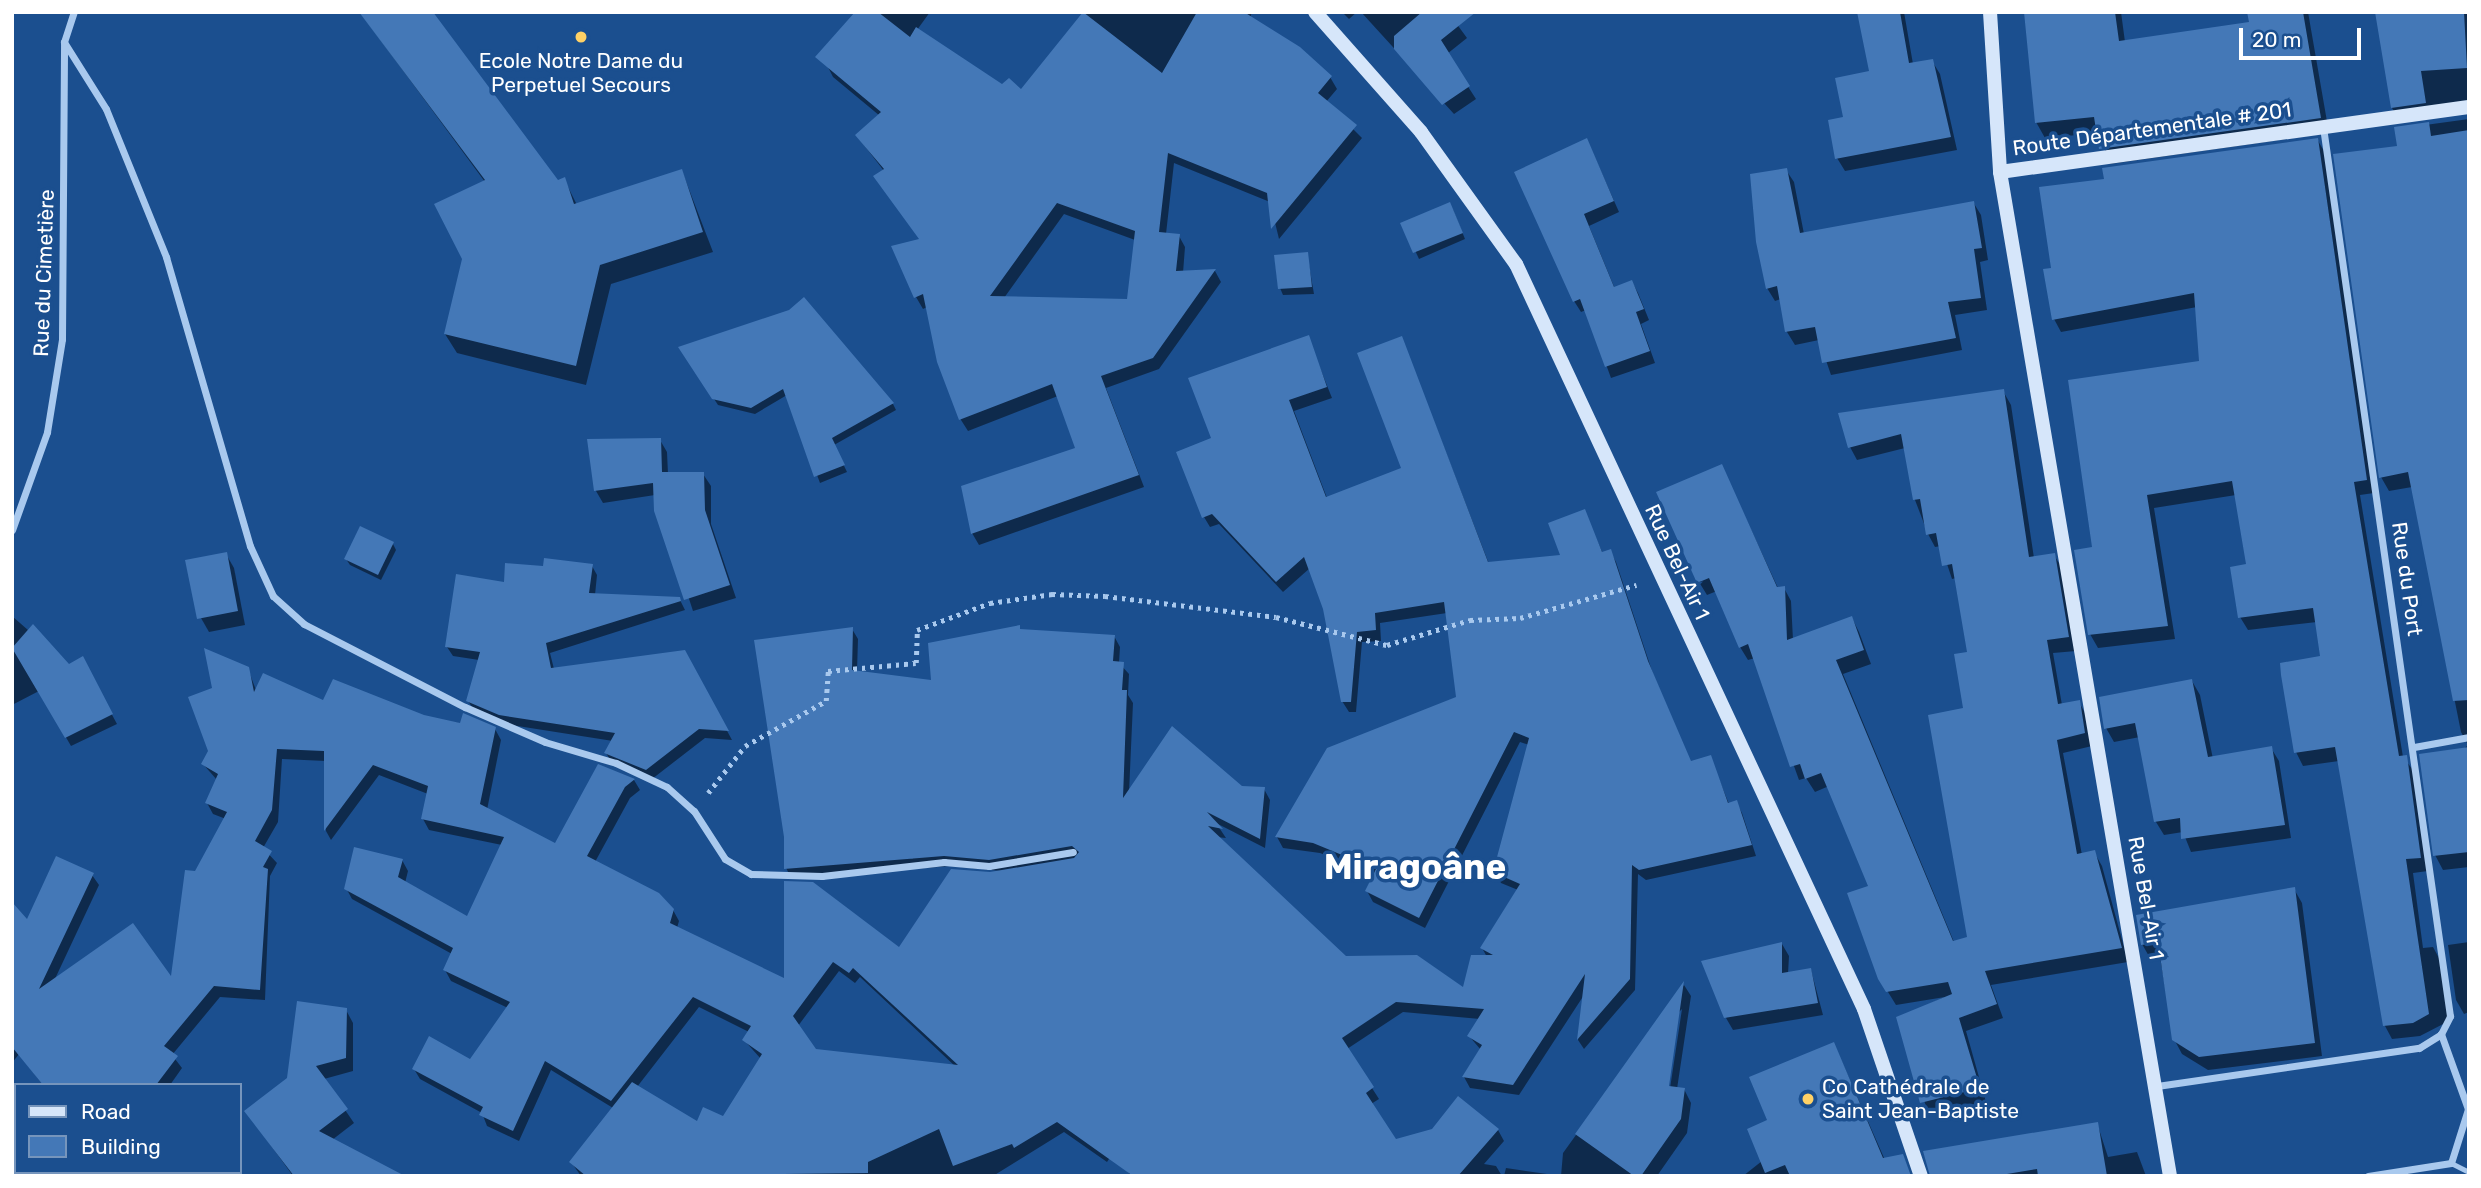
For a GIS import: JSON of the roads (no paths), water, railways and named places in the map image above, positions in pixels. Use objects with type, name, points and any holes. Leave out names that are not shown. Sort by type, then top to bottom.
[{"type":"street","name":"Rue du Cimetière","points":[[12,530],[47,432],[62,339],[64,42],[74,12]]},
{"type":"street","name":"Rue Bel-Air 1","points":[[1315,12],[1421,132],[1516,264],[1660,578],[1864,1009],[1922,1176]]},
{"type":"street","name":"Route Départementale # 201","points":[[1990,12],[2000,172],[2469,107]]},
{"type":"street","points":[[64,42],[106,109],[166,257],[250,546],[273,596],[304,624],[453,701],[545,742],[616,763],[667,787],[694,811],[725,859],[751,874],[822,876],[944,862],[989,866],[1073,852]]},
{"type":"street","name":"Rue du Port","points":[[2323,126],[2450,1007],[2441,1034]]},
{"type":"street","name":"Rue Bel-Air 1","points":[[2000,172],[2157,1086],[2170,1176]]},
{"type":"street","points":[[2413,747],[2469,737]]},
{"type":"street","points":[[2157,1086],[2386,1055],[2419,1048],[2441,1034],[2468,1109],[2451,1163],[2368,1176]]},
{"type":"lane","points":[[2451,1163],[2469,1172]]},
{"type":"place","name":"Ecole Notre Dame du Perpetuel Secours","points":[[581,37]]},
{"type":"place","name":"Co Cathédrale de Saint Jean-Baptiste","points":[[1808,1099]]},
{"type":"district","name":"Miragoâne","points":[[1415,867]]}]
